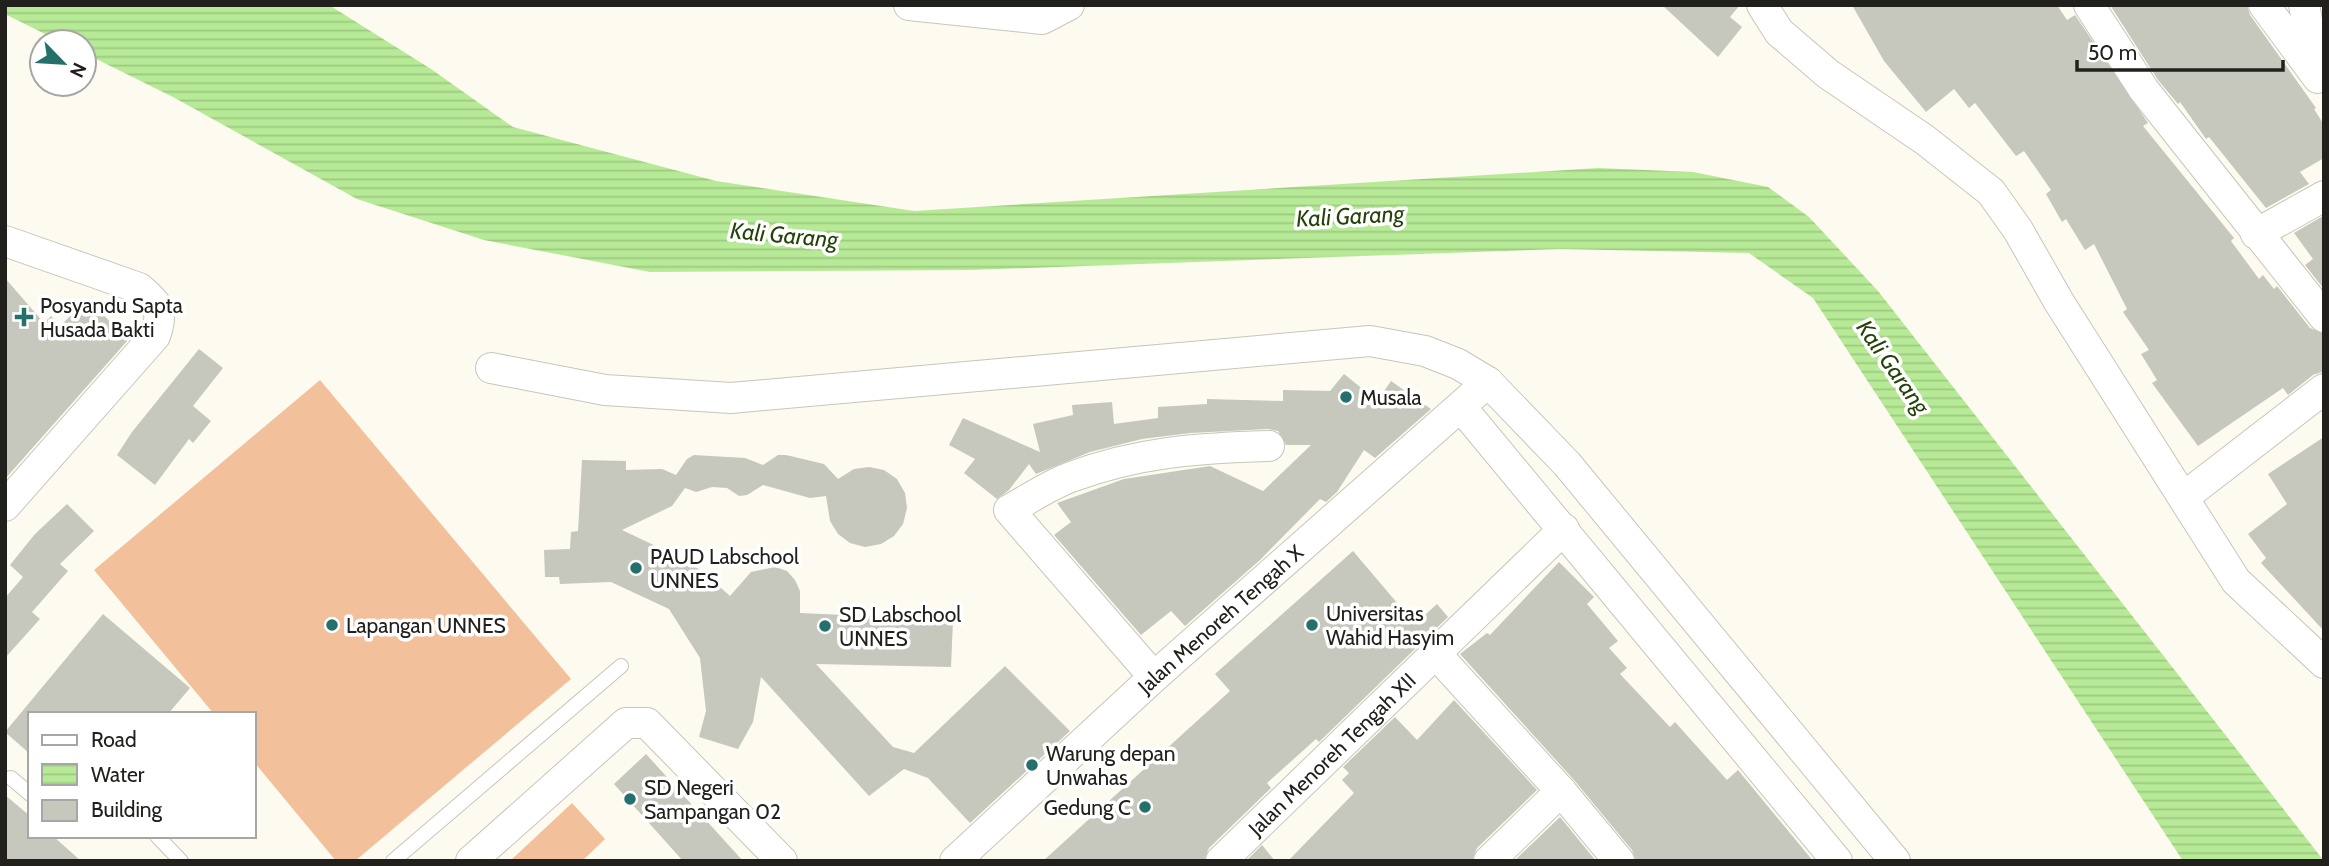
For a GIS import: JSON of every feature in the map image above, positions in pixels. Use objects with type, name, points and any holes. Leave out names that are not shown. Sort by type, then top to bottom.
[{"type":"street","points":[[909,5],[1042,19],[1069,5]]},
{"type":"street","points":[[1762,5],[1779,32],[1828,74],[1925,140],[1991,192],[2018,230],[2059,302],[2236,581],[2324,663]]},
{"type":"street","points":[[2089,5],[2144,90],[2324,317]]},
{"type":"street","points":[[2264,5],[2321,85]]},
{"type":"street","points":[[2304,5],[2321,85]]},
{"type":"street","points":[[2256,234],[2324,196]]},
{"type":"street","points":[[5,240],[139,288],[156,302],[162,318],[155,336],[5,506]]},
{"type":"street","points":[[491,368],[605,390],[731,398],[1370,341],[1425,351],[1458,364],[1488,382],[1567,464],[1895,861]]},
{"type":"street","name":"Jalan Menoreh Tengah X","points":[[955,861],[1154,677],[1488,382]]},
{"type":"street","points":[[2184,497],[2324,389]]},
{"type":"street","points":[[1461,407],[1837,861]]},
{"type":"street","points":[[1154,677],[1009,510],[1068,477],[1140,455],[1194,448],[1269,446]]},
{"type":"street","name":"Jalan Menoreh Tengah XII","points":[[1221,861],[1564,529]]},
{"type":"street","points":[[1436,654],[1561,791],[1619,861]]},
{"type":"street","points":[[471,861],[626,723],[635,721],[647,723],[782,861]]},
{"type":"street","points":[[1489,861],[1561,791]]},
{"type":"lane","points":[[393,861],[621,666]]},
{"type":"lane","points":[[11,778],[28,792]]},
{"type":"lane","points":[[159,838],[181,861]]},
{"type":"shaded area","name":"Lapangan UNNES","points":[[320,380],[571,679],[355,861],[336,861],[256,764],[256,712],[212,712],[94,570]]},
{"type":"shaded area","points":[[572,803],[605,839],[582,861],[510,861]]},
{"type":"water","name":"Kali Garang","points":[[5,5],[329,5],[431,69],[513,127],[716,181],[914,211],[1598,168],[1693,172],[1768,187],[1809,217],[1878,291],[2324,861],[2183,861],[1813,298],[1749,253],[1560,249],[971,270],[650,272],[484,240],[357,199],[173,97],[98,60],[98,28],[33,28],[5,14]]},
{"type":"building","points":[[1662,5],[1740,5],[1730,17],[1742,27],[1718,57]]},
{"type":"building","points":[[1852,5],[2057,5],[2067,20],[2075,15],[2148,123],[2143,126],[2234,238],[2231,241],[2259,279],[2263,275],[2274,289],[2277,286],[2310,328],[2324,334],[2324,371],[2313,375],[2288,395],[2283,388],[2198,446],[2152,383],[2157,380],[2141,354],[2149,350],[2123,312],[2127,309],[2094,244],[2085,250],[2066,219],[2062,222],[2046,194],[2051,190],[2024,151],[2016,156],[1975,103],[1969,108],[1954,89],[1926,112],[1884,61]]},
{"type":"building","points":[[2110,5],[2247,5],[2250,15],[2316,108],[2314,109],[2324,125],[2324,158],[2300,172],[2309,184],[2266,208],[2209,137],[2206,139],[2180,102],[2178,104],[2158,80]]},
{"type":"building","points":[[2323,216],[2324,289],[2305,265],[2313,259],[2294,233]]},
{"type":"building","points":[[5,278],[44,323],[51,316],[60,326],[88,299],[128,340],[5,479]]},
{"type":"building","points":[[199,349],[223,368],[193,406],[211,421],[193,443],[189,439],[155,485],[117,455],[132,432]]},
{"type":"building","points":[[1344,374],[1374,398],[1376,395],[1380,397],[1391,381],[1431,409],[1375,458],[1364,450],[1337,492],[1326,502],[1320,499],[1260,560],[1185,626],[1171,611],[1141,635],[1054,535],[1071,522],[1057,503],[1124,479],[1210,466],[1263,491],[1311,445],[1286,445],[1278,431],[1268,429],[1191,433],[1142,439],[1090,452],[1036,474],[1029,464],[1009,490],[997,499],[964,473],[975,459],[949,445],[963,418],[1040,452],[1033,424],[1073,415],[1072,405],[1112,402],[1114,424],[1158,418],[1158,407],[1207,404],[1207,399],[1283,401],[1283,390],[1330,391]]},
{"type":"building","points":[[2324,437],[2324,631],[2261,563],[2266,558],[2248,534],[2287,504],[2268,474]]},
{"type":"building","points":[[694,455],[745,458],[763,465],[778,455],[786,455],[824,464],[838,479],[854,469],[869,467],[884,470],[897,479],[905,493],[907,508],[903,524],[894,536],[881,544],[865,547],[850,543],[838,534],[830,521],[826,496],[810,498],[763,485],[747,495],[739,496],[727,488],[712,487],[696,492],[685,488],[672,506],[622,530],[681,558],[702,571],[730,596],[751,572],[775,567],[787,571],[795,580],[800,591],[800,613],[953,620],[951,667],[816,664],[893,747],[914,753],[1005,666],[1070,731],[970,823],[928,778],[904,769],[869,796],[761,677],[753,722],[738,749],[699,737],[706,711],[700,658],[669,609],[611,582],[560,584],[559,577],[545,577],[544,550],[570,549],[571,532],[578,531],[582,460],[626,461],[626,470],[662,469],[676,475],[687,459]]},
{"type":"building","points":[[67,504],[94,531],[60,564],[68,571],[32,612],[40,619],[5,658],[5,598],[23,577],[10,565],[35,534]]},
{"type":"building","points":[[1353,551],[1415,624],[1437,604],[1448,617],[1319,742],[1316,739],[1267,783],[1271,788],[1209,848],[1204,861],[1043,861],[1230,691],[1215,674]]},
{"type":"building","points":[[1559,562],[1594,597],[1587,604],[1618,641],[1609,648],[1627,668],[1620,674],[1670,727],[1675,722],[1727,780],[1738,770],[1813,861],[1636,861],[1632,850],[1574,780],[1460,654],[1487,633],[1490,635]]},
{"type":"building","points":[[103,614],[190,688],[170,712],[28,712],[28,752],[5,732]]},
{"type":"building","points":[[1454,700],[1537,790],[1477,848],[1472,861],[1288,861],[1354,793],[1342,780],[1349,773],[1343,767],[1395,717],[1417,740]]},
{"type":"building","points":[[646,754],[743,861],[683,861],[614,784]]},
{"type":"building","points":[[5,795],[28,814],[28,838],[55,838],[81,861],[5,861]]},
{"type":"building","points":[[1560,817],[1596,861],[1514,861]]},
{"type":"building","points":[[1262,845],[1275,861],[1246,861]]},
{"type":"place","name":"Posyandu Sapta Husada Bakti","points":[[24,317]]},
{"type":"place","name":"Musala","points":[[1346,397]]},
{"type":"place","name":"PAUD Labschool UNNES","points":[[636,568]]},
{"type":"place","name":"Lapangan UNNES","points":[[332,625]]},
{"type":"place","name":"Universitas Wahid Hasyim","points":[[1312,625]]},
{"type":"place","name":"SD Labschool UNNES","points":[[825,626]]},
{"type":"place","name":"Warung depan Unwahas","points":[[1032,765]]},
{"type":"place","name":"SD Negeri Sampangan 02","points":[[630,799]]},
{"type":"place","name":"Gedung C","points":[[1145,807]]}]
